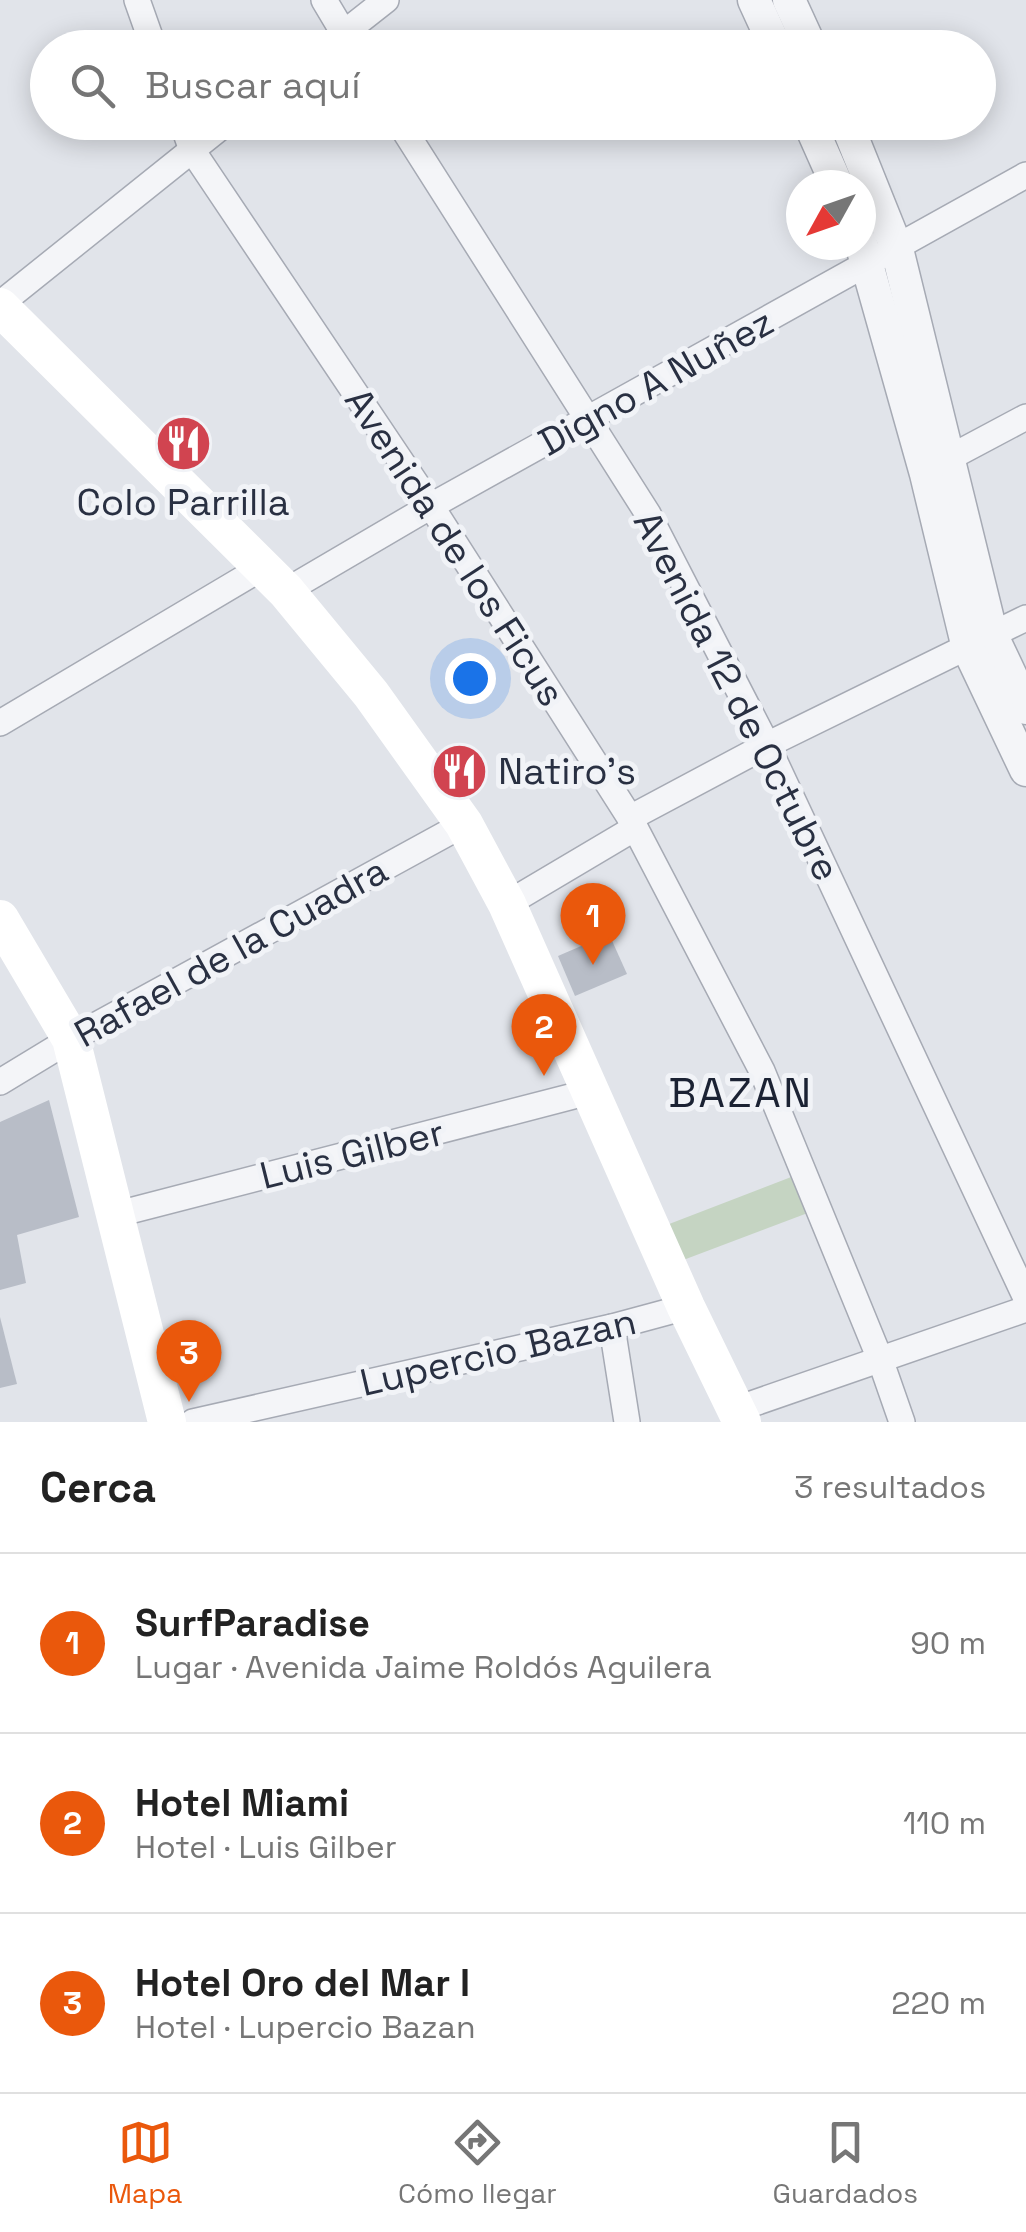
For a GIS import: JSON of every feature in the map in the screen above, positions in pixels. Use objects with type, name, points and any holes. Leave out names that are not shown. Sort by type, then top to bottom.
[{"type":"main road","points":[[0,305],[275,579],[371,694],[464,824],[507,904],[686,1307],[740,1416]]},
{"type":"main road","points":[[0,918],[71,1039],[167,1422]]},
{"type":"street","points":[[137,0],[148,30]]},
{"type":"street","points":[[324,0],[335,30]]},
{"type":"street","points":[[354,30],[386,0]]},
{"type":"street","points":[[754,0],[768,30]]},
{"type":"street","points":[[789,0],[803,30]]},
{"type":"street","name":"Avenida de los Ficus","points":[[188,140],[431,506],[632,823],[762,1071],[902,1422]]},
{"type":"street","points":[[0,305],[204,140]]},
{"type":"street","name":"Avenida 12 de Octubre","points":[[410,140],[648,514],[767,745],[1026,1298]]},
{"type":"street","points":[[818,140],[831,170]]},
{"type":"street","points":[[850,140],[857,170]]},
{"type":"street","name":"Digno A Nuñez","points":[[876,253],[1026,176]]},
{"type":"street","points":[[876,253],[949,458],[980,642],[1026,708]]},
{"type":"street","points":[[876,253],[926,474],[1026,770]]},
{"type":"street","name":"Digno A Nuñez","points":[[0,723],[275,579],[431,506],[864,260]]},
{"type":"street","points":[[949,458],[1026,417]]},
{"type":"street","points":[[507,904],[632,823],[767,745],[1026,618]]},
{"type":"street","name":"Rafael de la Cuadra","points":[[0,1082],[71,1039],[464,824]]},
{"type":"street","name":"Luis Gilber","points":[[114,1215],[589,1092]]},
{"type":"street","name":"Lupercio Bazan","points":[[193,1422],[686,1307]]},
{"type":"street","points":[[740,1416],[880,1359],[1026,1309]]},
{"type":"street","points":[[612,1327],[627,1422]]},
{"type":"green space","points":[[799,1174],[813,1211],[678,1262],[664,1226]]},
{"type":"building","points":[[609,934],[627,974],[575,996],[558,956]]},
{"type":"building","points":[[49,1100],[79,1217],[17,1235],[26,1283],[0,1290],[0,1122]]},
{"type":"building","points":[[0,1317],[17,1384],[0,1388]]},
{"type":"place","name":"Colo Parrilla","points":[[183,444]]},
{"type":"place","name":"Natiro's","points":[[459,771]]},
{"type":"place","name":"SurfParadise","points":[[593,965]]},
{"type":"place","name":"Hotel Miami","points":[[544,1076]]},
{"type":"place","name":"Hotel Oro del Mar I","points":[[189,1402]]},
{"type":"district","name":"BAZAN","points":[[741,1092]]}]
